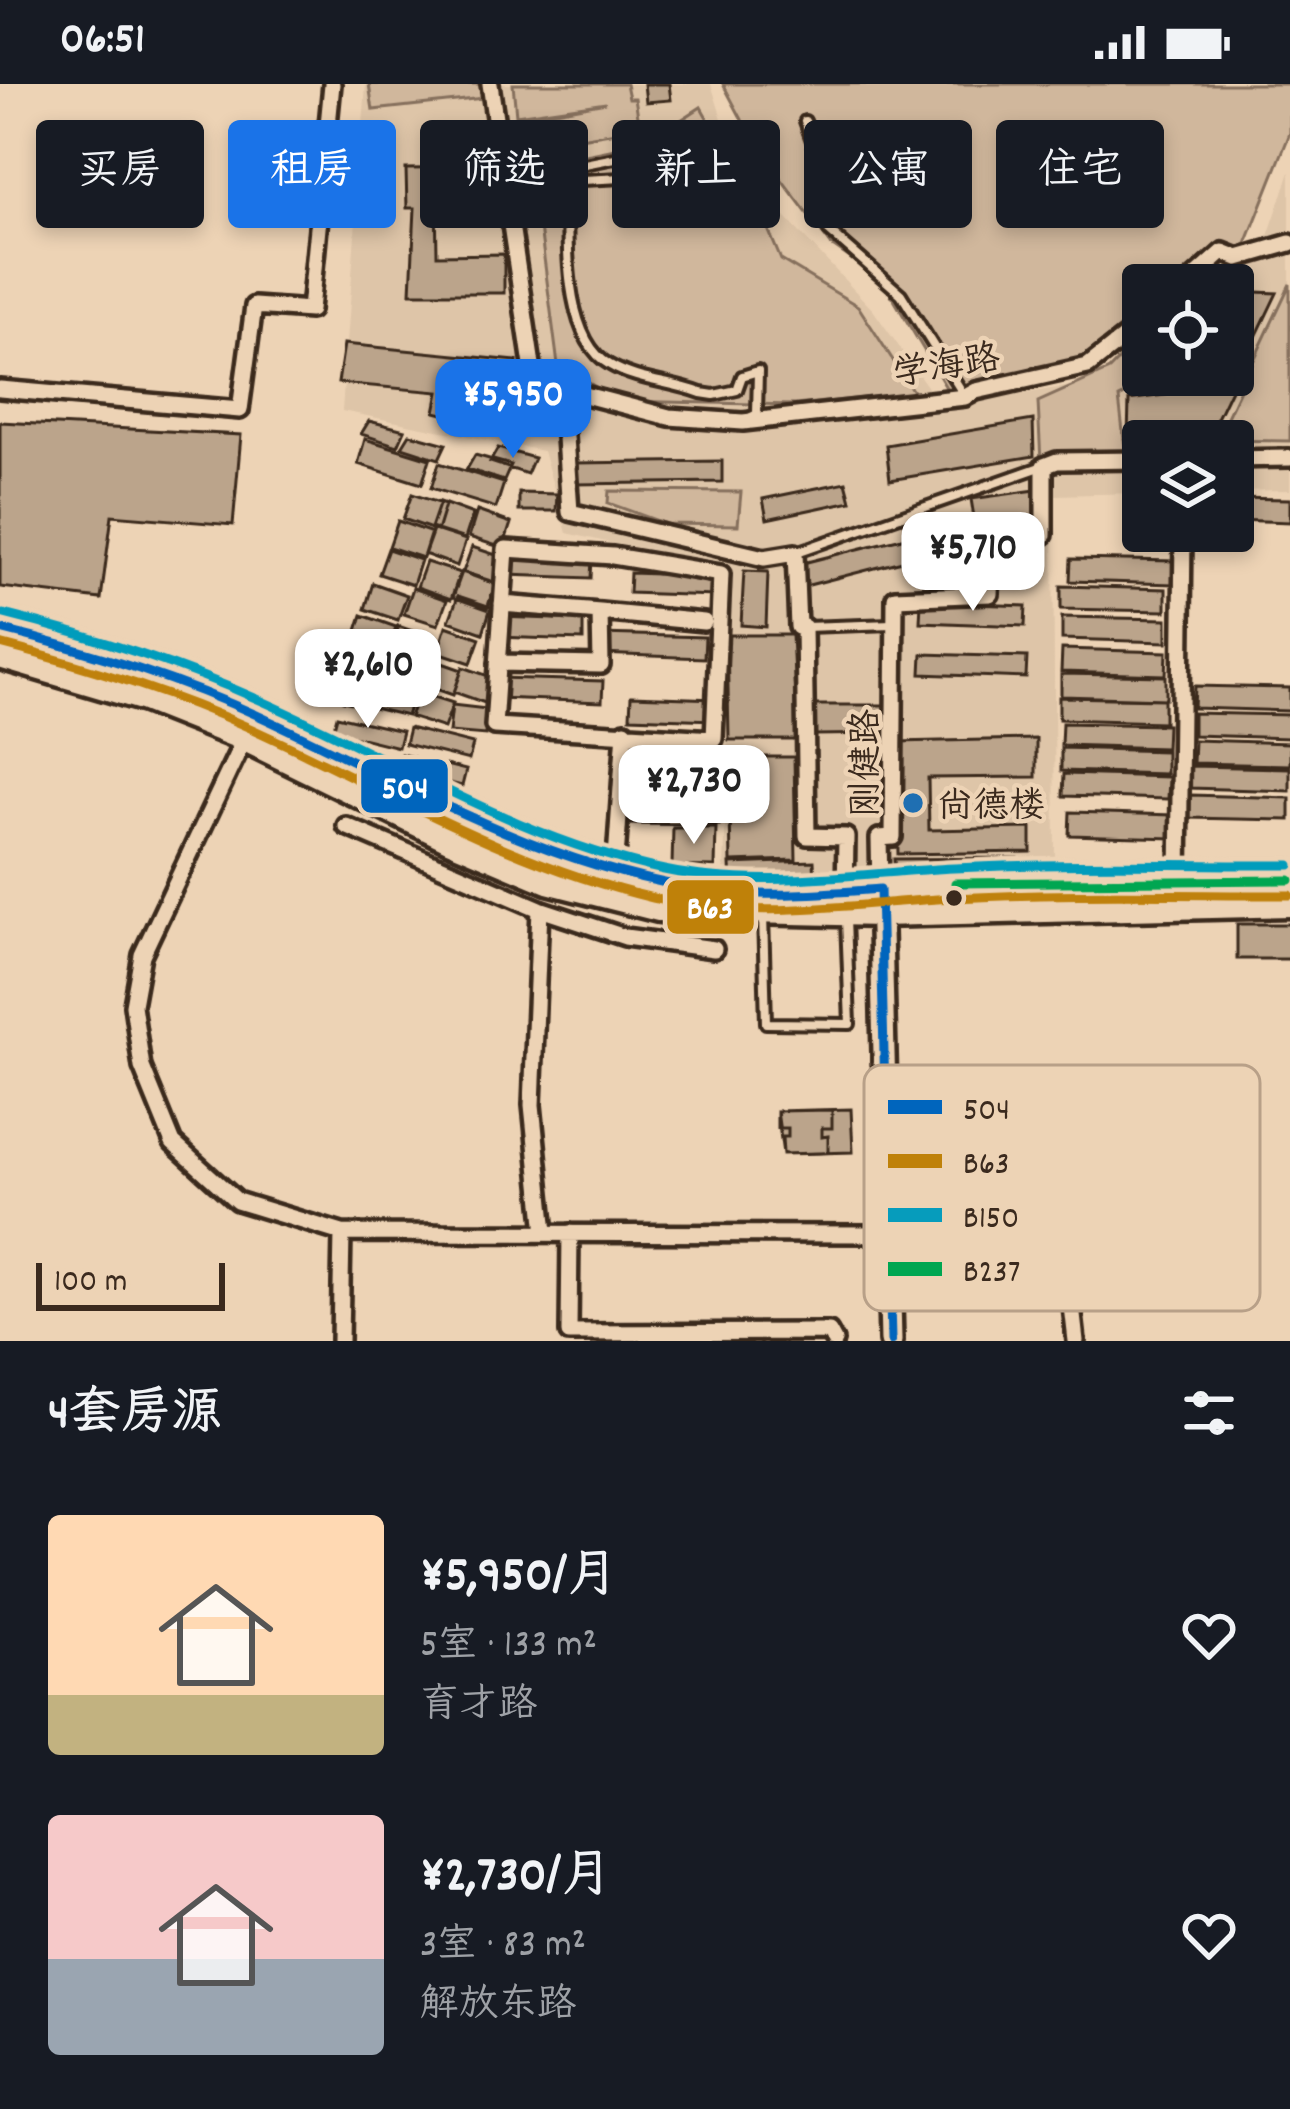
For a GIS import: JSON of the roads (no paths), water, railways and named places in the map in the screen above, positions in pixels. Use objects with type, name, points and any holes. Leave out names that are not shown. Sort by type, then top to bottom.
[{"type":"main road","points":[[0,628],[144,670],[260,716],[453,812],[580,863],[704,891],[846,904]]},
{"type":"main road","points":[[0,656],[145,699],[243,738],[451,840],[548,881],[659,909],[763,914],[880,902],[1290,904]]},
{"type":"main road","points":[[880,902],[955,884],[1290,880]]},
{"type":"main road","points":[[880,902],[883,1065]]},
{"type":"main road","points":[[890,1311],[891,1341]]},
{"type":"street","points":[[0,389],[240,410],[254,306],[310,310],[332,84]]},
{"type":"street","points":[[490,84],[495,120]]},
{"type":"street","points":[[511,228],[536,392],[562,407],[570,512],[764,558],[794,553],[807,836],[846,837],[846,904]]},
{"type":"street","points":[[1209,264],[1222,252],[1238,258],[1290,243]]},
{"type":"street","name":"学海路","points":[[562,407],[585,395],[669,417],[742,422],[965,397],[1088,366],[1122,339]]},
{"type":"street","points":[[1254,459],[1290,458]]},
{"type":"street","points":[[893,624],[895,598],[990,594],[992,543],[1044,535],[1044,466],[1058,461],[1122,460]]},
{"type":"street","points":[[506,549],[613,556],[721,574],[714,739],[494,726],[499,663],[506,549]]},
{"type":"street","points":[[1179,880],[1183,552]]},
{"type":"street","points":[[502,604],[704,622]]},
{"type":"street","points":[[499,663],[601,665],[600,612]]},
{"type":"street","name":"刚健路","points":[[880,902],[879,838],[893,837],[893,624]]},
{"type":"street","points":[[260,716],[243,738],[142,955],[133,1005],[142,1067],[173,1143],[237,1201],[342,1233],[570,1233],[864,1225]]},
{"type":"street","points":[[615,873],[625,731]]},
{"type":"street","points":[[346,826],[540,909],[626,937],[714,949]]},
{"type":"street","points":[[540,909],[532,1106],[545,1233]]},
{"type":"street","points":[[340,1341],[342,1233]]},
{"type":"street","points":[[570,1233],[569,1333],[701,1337],[829,1332],[834,1341]]},
{"type":"street","points":[[1075,1311],[1076,1341]]},
{"type":"lane","points":[[588,163],[686,144],[683,168],[642,177],[588,179]]},
{"type":"lane","points":[[570,228],[583,339],[609,365],[714,395],[737,389],[742,376],[758,371],[757,414],[742,422]]},
{"type":"lane","points":[[828,228],[901,294],[965,397]]},
{"type":"lane","points":[[794,553],[1044,466]]},
{"type":"lane","points":[[801,627],[893,624]]},
{"type":"lane","points":[[763,914],[766,1023],[850,1024],[846,904]]},
{"type":"place","name":"尚德楼","points":[[913,803]]}]
